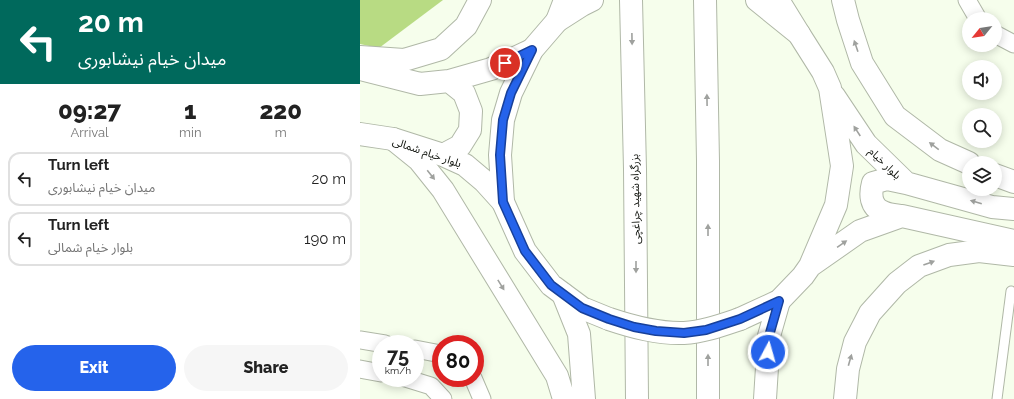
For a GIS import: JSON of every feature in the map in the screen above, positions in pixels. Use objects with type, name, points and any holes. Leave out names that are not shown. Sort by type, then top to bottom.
[{"type":"main road","points":[[360,57],[404,60],[441,49],[466,26],[480,0]]},
{"type":"main road","points":[[557,21],[565,0]]},
{"type":"main road","points":[[592,0],[557,21],[532,50],[511,93],[503,120],[500,155],[503,202],[525,251],[551,285],[582,308],[634,327],[656,331],[684,333],[706,330],[740,319],[779,301],[803,276],[810,266],[836,205],[842,166],[830,88],[823,72],[778,0]]},
{"type":"main road","name":"بزرگراه شهید چراغچی","points":[[631,0],[635,161],[637,399]]},
{"type":"main road","points":[[705,0],[708,161],[708,399]]},
{"type":"main road","points":[[757,0],[799,34]]},
{"type":"main road","points":[[843,0],[862,63],[895,116],[940,150],[962,160]]},
{"type":"main road","points":[[360,69],[420,84],[449,81],[491,69],[532,50]]},
{"type":"main road","points":[[443,155],[460,146],[470,130],[471,111],[464,93],[449,81]]},
{"type":"main road","name":"بلوار خیام","points":[[830,88],[866,144],[906,183],[992,206],[1014,209]]},
{"type":"main road","name":"بلوار خیام شمالی","points":[[360,134],[392,139],[443,155],[465,165],[484,181],[503,202]]},
{"type":"main road","points":[[392,139],[419,160],[442,190],[557,376],[564,399]]},
{"type":"main road","points":[[1002,178],[1014,182]]},
{"type":"main road","points":[[906,183],[887,179],[873,183],[871,200],[882,212],[1014,241]]},
{"type":"main road","points":[[810,266],[860,231],[902,216]]},
{"type":"main road","points":[[845,399],[848,369],[855,342],[870,314],[897,283],[919,266],[949,255],[979,251],[1014,255]]},
{"type":"main road","points":[[563,294],[579,334],[584,399]]},
{"type":"main road","points":[[764,399],[769,336],[779,301]]},
{"type":"street","points":[[967,0],[974,12]]},
{"type":"street","points":[[1002,38],[1014,44]]},
{"type":"street","points":[[360,340],[372,342]]},
{"type":"street","points":[[360,369],[372,371]]},
{"type":"street","points":[[424,384],[431,386],[443,399]]},
{"type":"street","points":[[477,387],[482,399]]},
{"type":"lane","points":[[997,399],[1011,291]]},
{"type":"green space","points":[[360,0],[443,0],[379,48],[360,44]]},
{"type":"route","points":[[505,63],[532,50],[511,93],[503,120],[500,155],[503,202],[525,251],[551,285],[582,308],[609,319],[634,327],[656,331],[684,333],[706,330],[740,319],[779,301],[769,336],[768,352]]}]
